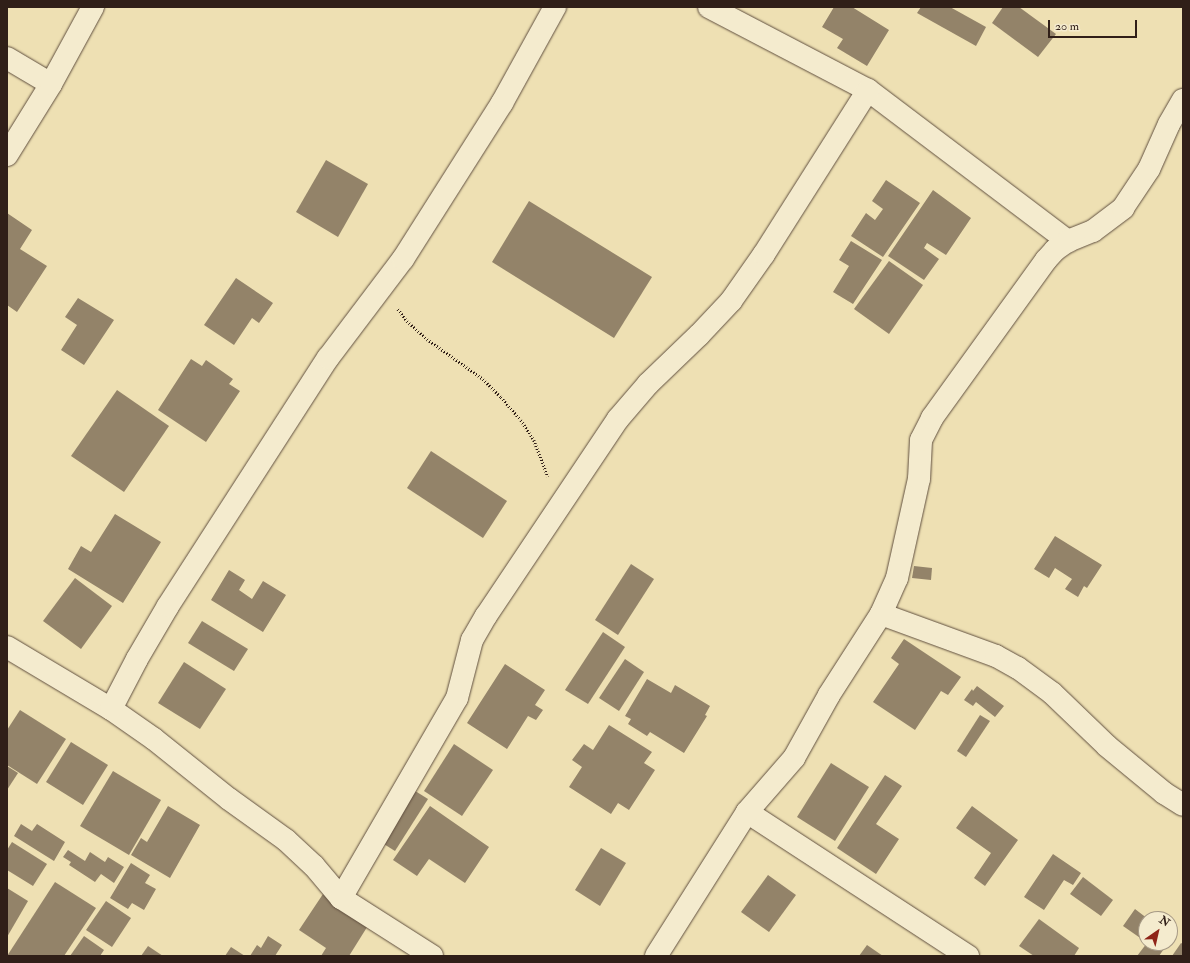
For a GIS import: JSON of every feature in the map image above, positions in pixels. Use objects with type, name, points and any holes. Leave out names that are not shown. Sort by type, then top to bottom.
[{"type":"street","points":[[7,155],[51,84],[93,7]]},
{"type":"street","points":[[111,709],[136,659],[168,606],[328,358],[393,272],[502,103],[555,7]]},
{"type":"street","points":[[709,7],[868,90],[1068,241]]},
{"type":"street","points":[[7,58],[51,84]]},
{"type":"street","points":[[341,898],[457,698],[472,640],[486,616],[618,419],[648,384],[699,335],[731,301],[764,254],[868,90]]},
{"type":"street","points":[[656,956],[747,812],[794,758],[829,694],[881,614],[897,578],[919,479],[921,440],[932,418],[1046,260],[1055,250],[1068,241],[1093,231],[1123,208],[1149,170],[1169,124],[1183,100]]},
{"type":"street","points":[[881,614],[996,656],[1018,668],[1052,693],[1107,746],[1164,793],[1183,805]]},
{"type":"street","points":[[7,647],[111,709],[154,739],[229,799],[286,840],[314,866],[341,898],[432,956]]},
{"type":"street","points":[[747,812],[968,956]]},
{"type":"path","points":[[393,272],[392,294],[397,306],[407,321],[454,360],[483,379],[521,420],[534,440],[552,487],[554,514]]},
{"type":"building","points":[[834,7],[852,7],[889,30],[867,66],[837,48],[843,39],[822,27]]},
{"type":"building","points":[[921,7],[950,7],[986,27],[976,46],[917,13]]},
{"type":"building","points":[[1003,7],[1019,7],[1056,34],[1038,57],[992,23]]},
{"type":"building","points":[[326,160],[368,184],[338,237],[296,212]]},
{"type":"building","points":[[886,180],[920,203],[883,257],[851,236],[866,213],[875,220],[883,209],[872,201]]},
{"type":"building","points":[[933,190],[971,218],[946,255],[927,243],[924,248],[939,259],[924,280],[888,256]]},
{"type":"building","points":[[529,201],[652,277],[614,338],[492,262]]},
{"type":"building","points":[[7,213],[32,230],[20,249],[47,266],[17,312],[7,305]]},
{"type":"building","points":[[851,241],[882,260],[853,304],[833,292],[849,266],[839,260]]},
{"type":"building","points":[[889,261],[923,285],[889,334],[854,309]]},
{"type":"building","points":[[236,278],[273,303],[259,323],[252,318],[234,345],[204,325]]},
{"type":"building","points":[[78,298],[114,320],[84,365],[61,350],[77,325],[65,317]]},
{"type":"building","points":[[191,359],[202,366],[206,360],[233,379],[229,384],[240,391],[206,442],[158,410]]},
{"type":"building","points":[[117,390],[169,426],[124,492],[71,456]]},
{"type":"building","points":[[431,451],[507,501],[483,538],[407,488]]},
{"type":"building","points":[[115,514],[161,542],[123,603],[68,569],[81,546],[91,552]]},
{"type":"building","points":[[1055,536],[1102,565],[1087,588],[1084,586],[1078,597],[1065,589],[1072,579],[1055,568],[1049,578],[1034,569]]},
{"type":"building","points":[[631,564],[654,579],[618,635],[595,620]]},
{"type":"building","points":[[914,566],[932,568],[931,580],[912,578]]},
{"type":"building","points":[[229,570],[245,580],[239,590],[252,599],[263,581],[286,595],[263,632],[211,600]]},
{"type":"building","points":[[75,578],[112,606],[81,649],[43,621]]},
{"type":"building","points":[[202,621],[248,649],[234,671],[188,643]]},
{"type":"building","points":[[603,632],[625,647],[588,704],[565,690]]},
{"type":"building","points":[[904,639],[961,677],[948,695],[941,691],[915,730],[873,702],[899,664],[891,658]]},
{"type":"building","points":[[625,659],[644,672],[619,711],[599,698]]},
{"type":"building","points":[[184,662],[226,689],[200,729],[158,703]]},
{"type":"building","points":[[505,664],[545,690],[535,705],[543,710],[536,720],[528,716],[507,749],[467,723]]},
{"type":"building","points":[[647,679],[671,693],[675,685],[710,706],[705,715],[707,716],[684,753],[650,732],[647,736],[628,724],[631,719],[625,716]]},
{"type":"building","points":[[977,686],[1004,706],[995,717],[976,702],[973,706],[964,700],[972,689],[973,691]]},
{"type":"building","points":[[20,710],[66,739],[37,784],[7,765],[7,730]]},
{"type":"building","points":[[980,715],[990,721],[966,757],[957,751]]},
{"type":"building","points":[[609,725],[652,752],[644,763],[655,770],[629,810],[618,803],[611,814],[569,787],[582,767],[572,760],[584,744],[593,750]]},
{"type":"building","points":[[71,742],[108,765],[83,805],[46,782]]},
{"type":"building","points":[[454,744],[493,770],[462,816],[424,791]]},
{"type":"building","points":[[831,763],[869,787],[835,841],[797,817]]},
{"type":"building","points":[[7,766],[18,773],[7,790]]},
{"type":"building","points":[[113,771],[161,800],[129,855],[80,826]]},
{"type":"building","points":[[885,775],[902,786],[876,824],[899,839],[876,874],[837,848]]},
{"type":"building","points":[[412,789],[428,799],[395,851],[379,841]]},
{"type":"building","points":[[168,806],[200,825],[170,878],[131,855],[141,838],[147,842]]},
{"type":"building","points":[[430,806],[489,847],[465,883],[429,859],[417,876],[393,860]]},
{"type":"building","points":[[972,806],[1018,840],[985,886],[974,878],[991,853],[956,828]]},
{"type":"building","points":[[21,824],[32,831],[37,824],[65,842],[54,861],[14,836]]},
{"type":"building","points":[[12,842],[47,864],[33,886],[7,870],[7,850]]},
{"type":"building","points":[[601,848],[626,863],[600,906],[575,890]]},
{"type":"building","points":[[68,850],[85,861],[90,852],[105,862],[108,857],[124,867],[114,883],[101,874],[95,882],[69,865],[71,862],[63,857]]},
{"type":"building","points":[[1053,854],[1081,873],[1073,885],[1064,880],[1044,910],[1024,897]]},
{"type":"building","points":[[131,863],[150,875],[145,883],[156,889],[144,910],[132,903],[128,909],[110,898]]},
{"type":"building","points":[[768,875],[796,895],[769,932],[741,912]]},
{"type":"building","points":[[1083,877],[1113,900],[1101,916],[1070,894]]},
{"type":"building","points":[[55,882],[96,908],[64,956],[7,956]]},
{"type":"building","points":[[7,888],[28,901],[7,937]]},
{"type":"building","points":[[323,894],[369,924],[349,956],[321,956],[326,948],[299,930]]},
{"type":"building","points":[[106,901],[131,918],[112,947],[86,930]]},
{"type":"building","points":[[1135,909],[1138,911],[1138,936],[1123,926]]},
{"type":"building","points":[[1039,919],[1079,948],[1074,956],[1034,956],[1019,946]]},
{"type":"building","points":[[84,936],[104,950],[100,956],[70,956]]},
{"type":"building","points":[[268,936],[282,945],[275,956],[250,956],[257,945],[261,948]]},
{"type":"building","points":[[1181,943],[1183,944],[1183,956],[1172,956],[1175,951],[1178,951],[1178,947]]},
{"type":"building","points":[[867,945],[883,956],[859,956]]},
{"type":"building","points":[[148,946],[163,956],[141,956]]},
{"type":"building","points":[[231,947],[245,956],[225,956]]},
{"type":"building","points":[[1141,951],[1162,951],[1159,956],[1137,956]]}]
